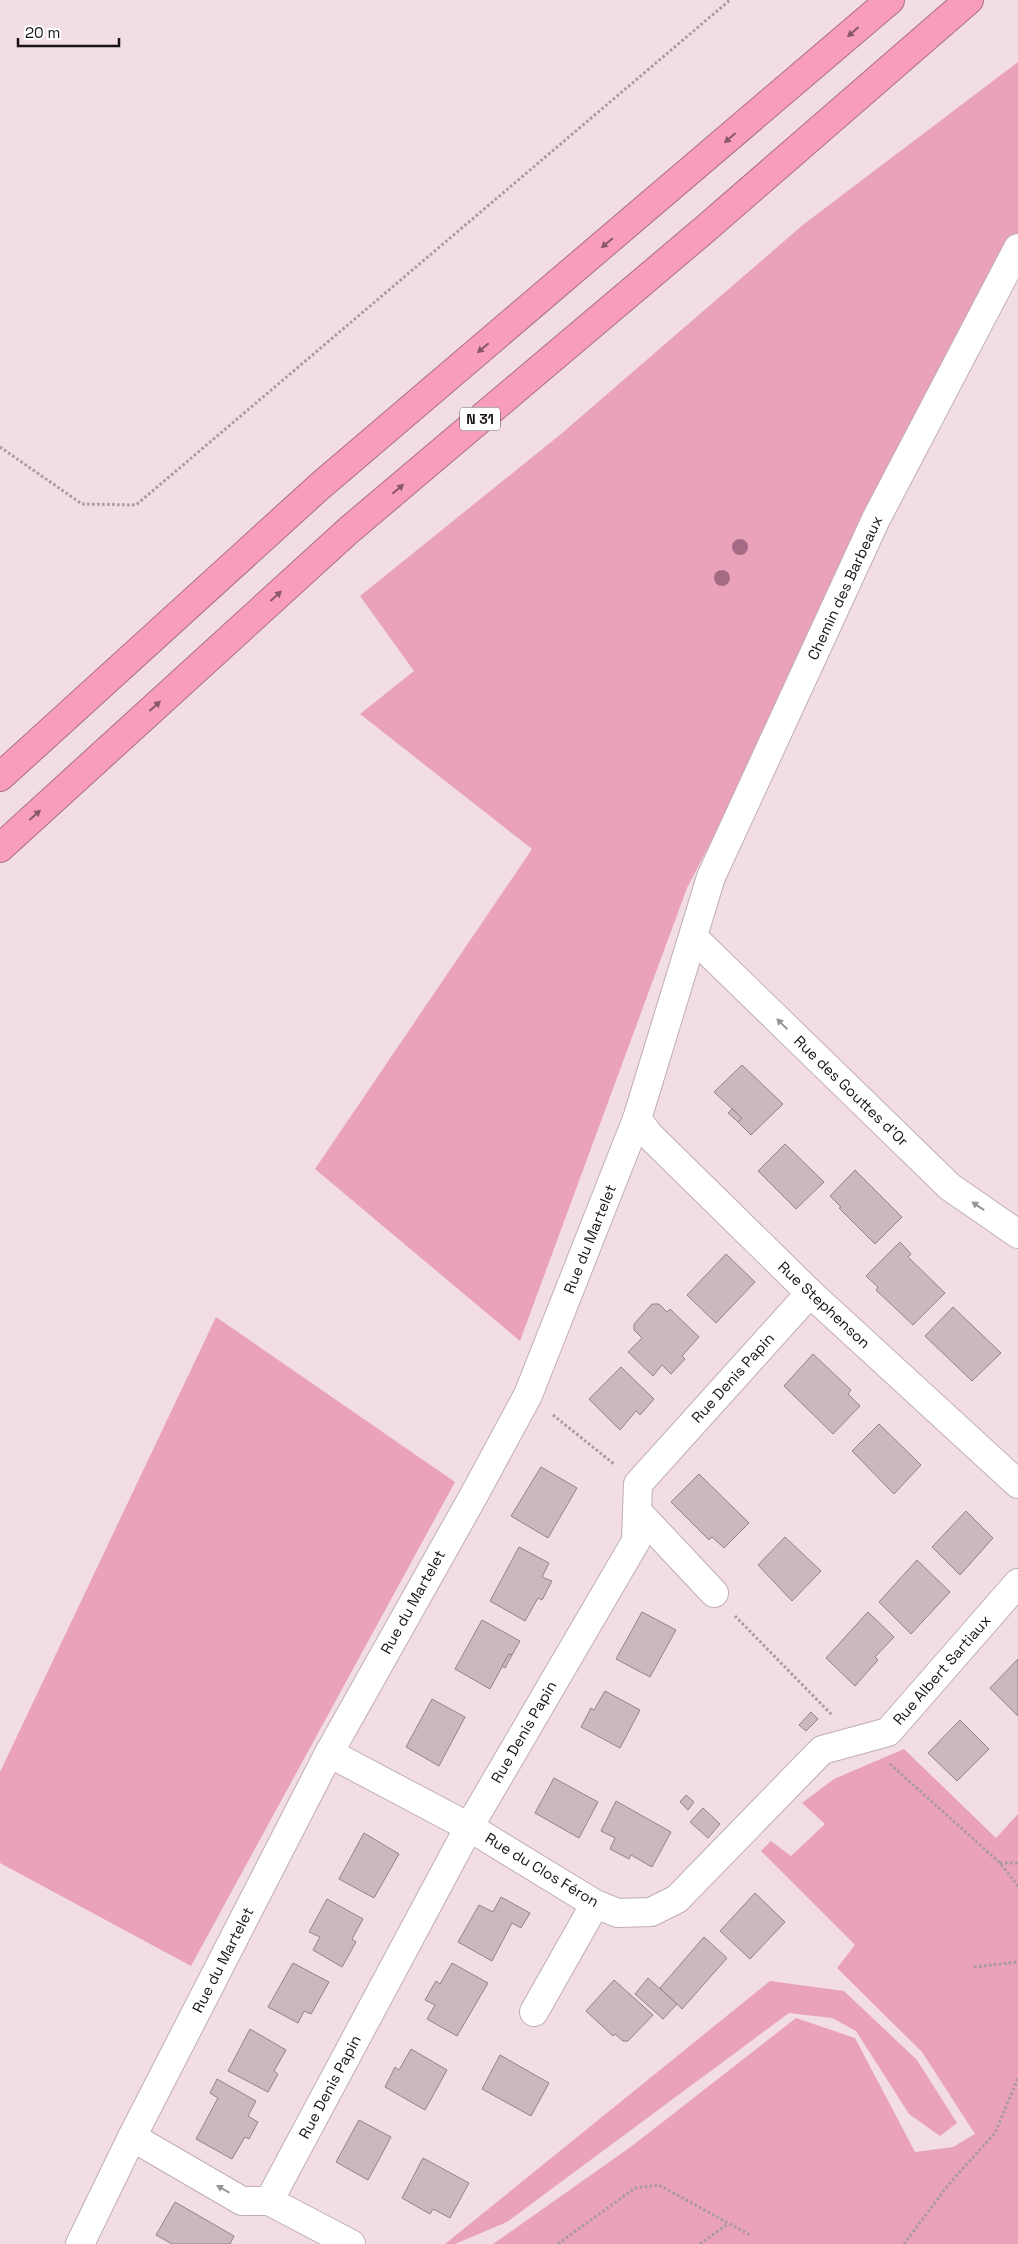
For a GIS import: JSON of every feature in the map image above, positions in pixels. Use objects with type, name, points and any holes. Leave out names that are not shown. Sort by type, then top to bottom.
[{"type":"highway","points":[[0,777],[320,486],[890,0]]},
{"type":"highway","name":"N 31","points":[[0,848],[349,530],[697,236],[969,0]]},
{"type":"street","name":"Chemin des Barbeaux","points":[[694,938],[711,877],[876,519],[999,280],[1018,248]]},
{"type":"street","name":"Rue du Martelet","points":[[80,2244],[132,2137],[329,1752],[474,1495],[528,1395],[637,1119],[694,938]]},
{"type":"street","name":"Rue des Gouttes d'Or","points":[[694,938],[950,1187],[1018,1234]]},
{"type":"street","name":"Rue Stephenson","points":[[637,1119],[649,1135],[810,1293],[1018,1484]]},
{"type":"street","name":"Rue Denis Papin","points":[[269,2201],[469,1827],[636,1541],[638,1484],[810,1293]]},
{"type":"street","points":[[637,1511],[714,1593]]},
{"type":"street","name":"Rue Albert Sartiaux","points":[[856,1741],[888,1732],[1018,1583]]},
{"type":"street","name":"Rue du Clos Féron","points":[[329,1752],[469,1827],[595,1904],[618,1913],[651,1912],[677,1899],[822,1750],[856,1741]]},
{"type":"street","points":[[534,2012],[595,1904]]},
{"type":"street","points":[[132,2137],[242,2201],[269,2201],[351,2244]]},
{"type":"path","points":[[0,447],[82,504],[136,505],[730,0]]},
{"type":"path","points":[[528,1395],[638,1484]]},
{"type":"path","points":[[714,1593],[856,1741],[879,1755],[1000,1863],[1018,1886]]},
{"type":"path","points":[[1000,1863],[1018,1863]]},
{"type":"path","points":[[974,1967],[1018,1962]]},
{"type":"path","points":[[904,2244],[949,2184],[996,2133],[1018,2078]]},
{"type":"path","points":[[558,2244],[635,2188],[659,2185],[750,2235]]},
{"type":"path","points":[[700,2244],[728,2224]]},
{"type":"shaded area","points":[[1018,62],[1018,248],[687,888],[520,1341],[315,1169],[532,849],[360,714],[414,671],[360,596],[561,434],[804,224]]},
{"type":"shaded area","points":[[216,1317],[455,1482],[191,1966],[0,1863],[0,1772]]},
{"type":"shaded area","points":[[904,1749],[996,1838],[1018,1814],[1018,2244],[493,2244],[632,2146],[796,2018],[855,2038],[915,2152],[953,2147],[975,2134],[922,2052],[837,1968],[855,1945],[761,1851],[771,1841],[791,1856],[825,1824],[802,1803],[834,1779]]},
{"type":"shaded area","points":[[770,1981],[844,1991],[917,2060],[957,2123],[940,2136],[909,2114],[856,2031],[832,2018],[789,2013],[507,2222],[455,2244],[445,2244]]},
{"type":"building","points":[[742,1065],[783,1104],[751,1135],[738,1122],[742,1118],[714,1092]]},
{"type":"building","points":[[732,1109],[742,1118],[738,1122],[728,1113]]},
{"type":"building","points":[[785,1144],[824,1182],[796,1209],[758,1171]]},
{"type":"building","points":[[855,1170],[902,1217],[875,1244],[839,1208],[841,1207],[830,1196]]},
{"type":"building","points":[[900,1242],[911,1254],[908,1257],[945,1293],[913,1325],[876,1290],[878,1287],[866,1276]]},
{"type":"building","points":[[726,1254],[755,1282],[716,1323],[687,1295]]},
{"type":"building","points":[[652,1304],[659,1304],[667,1312],[670,1309],[699,1337],[682,1356],[685,1359],[671,1374],[662,1365],[653,1376],[628,1352],[642,1338],[634,1330],[634,1324]]},
{"type":"building","points":[[953,1307],[1001,1353],[972,1381],[925,1336]]},
{"type":"building","points":[[813,1354],[851,1390],[848,1394],[860,1406],[833,1434],[784,1386]]},
{"type":"building","points":[[621,1367],[654,1399],[640,1415],[636,1411],[620,1430],[589,1399]]},
{"type":"building","points":[[879,1424],[921,1465],[894,1494],[852,1451]]},
{"type":"building","points":[[541,1467],[577,1488],[548,1538],[511,1516]]},
{"type":"building","points":[[699,1474],[749,1523],[724,1548],[712,1537],[709,1540],[671,1502]]},
{"type":"building","points":[[966,1511],[993,1538],[960,1575],[932,1547]]},
{"type":"building","points":[[785,1537],[821,1571],[792,1601],[758,1565]]},
{"type":"building","points":[[519,1547],[549,1563],[542,1577],[552,1581],[542,1600],[538,1598],[525,1621],[490,1601]]},
{"type":"building","points":[[917,1560],[950,1592],[911,1634],[879,1602]]},
{"type":"building","points":[[642,1612],[676,1630],[650,1677],[616,1659]]},
{"type":"building","points":[[868,1612],[894,1637],[875,1657],[878,1660],[855,1686],[826,1658]]},
{"type":"building","points":[[482,1620],[520,1641],[512,1655],[509,1654],[490,1689],[455,1669]]},
{"type":"building","points":[[509,1654],[512,1655],[505,1668],[502,1666]]},
{"type":"building","points":[[1018,1659],[1018,1716],[990,1688]]},
{"type":"building","points":[[605,1691],[640,1710],[620,1748],[581,1727],[591,1708],[594,1710]]},
{"type":"building","points":[[432,1699],[465,1717],[439,1766],[406,1747]]},
{"type":"building","points":[[811,1712],[818,1719],[806,1731],[799,1725]]},
{"type":"building","points":[[960,1720],[989,1749],[957,1781],[928,1753]]},
{"type":"building","points":[[554,1778],[598,1802],[579,1838],[535,1813]]},
{"type":"building","points":[[686,1795],[694,1802],[688,1810],[680,1802]]},
{"type":"building","points":[[616,1801],[671,1832],[652,1867],[631,1855],[629,1859],[610,1849],[615,1838],[601,1831]]},
{"type":"building","points":[[703,1808],[720,1824],[708,1838],[690,1822]]},
{"type":"building","points":[[364,1833],[399,1854],[374,1898],[339,1879]]},
{"type":"building","points":[[755,1893],[785,1922],[750,1959],[720,1931]]},
{"type":"building","points":[[501,1897],[530,1913],[521,1928],[512,1923],[492,1961],[458,1942],[479,1905],[493,1912]]},
{"type":"building","points":[[327,1899],[363,1919],[352,1939],[356,1942],[342,1967],[313,1950],[320,1937],[309,1932]]},
{"type":"building","points":[[704,1937],[727,1958],[682,2009],[660,1988]]},
{"type":"building","points":[[293,1963],[329,1982],[311,2014],[304,2011],[298,2023],[268,2007]]},
{"type":"building","points":[[452,1963],[488,1983],[457,2036],[427,2019],[435,2005],[425,2000],[436,1981],[440,1984]]},
{"type":"building","points":[[648,1978],[677,2004],[663,2019],[635,1994]]},
{"type":"building","points":[[614,1980],[653,2015],[628,2041],[623,2041],[615,2034],[613,2036],[586,2011]]},
{"type":"building","points":[[250,2029],[286,2050],[274,2071],[278,2074],[268,2092],[228,2071]]},
{"type":"building","points":[[411,2049],[447,2070],[425,2110],[385,2087],[395,2067],[399,2070]]},
{"type":"building","points":[[500,2055],[549,2083],[531,2116],[482,2089]]},
{"type":"building","points":[[217,2079],[256,2101],[248,2116],[258,2122],[249,2139],[245,2137],[232,2159],[196,2139],[218,2098],[210,2093]]},
{"type":"building","points":[[359,2120],[391,2137],[368,2180],[336,2162]]},
{"type":"building","points":[[423,2158],[469,2183],[450,2218],[433,2209],[430,2214],[402,2198]]},
{"type":"building","points":[[175,2202],[234,2236],[230,2244],[172,2244],[156,2235]]}]
